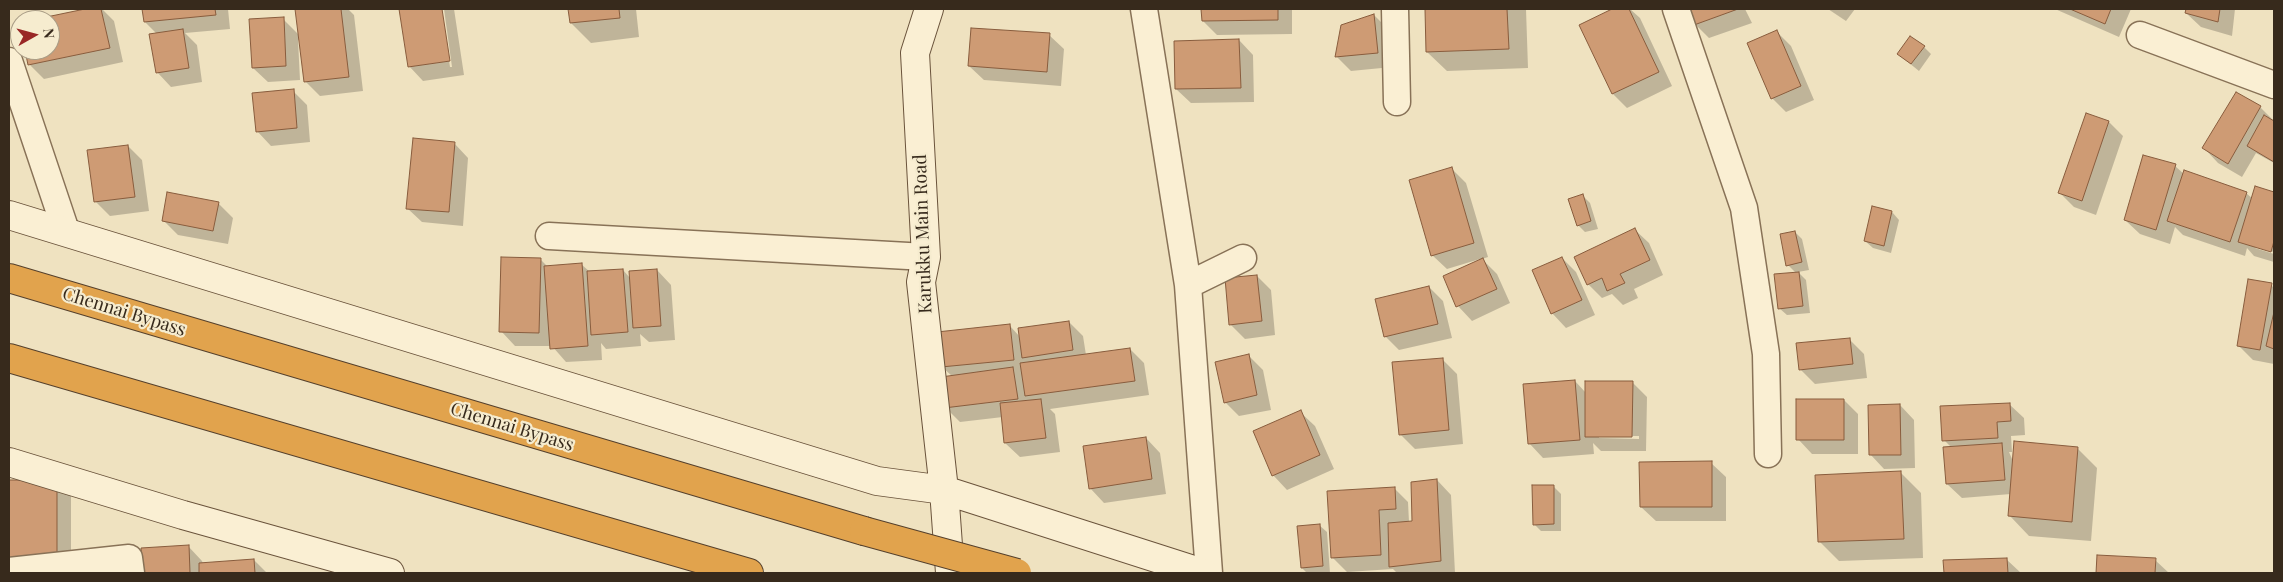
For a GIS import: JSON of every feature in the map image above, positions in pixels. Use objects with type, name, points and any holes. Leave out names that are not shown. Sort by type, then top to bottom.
[{"type":"highway","name":"Chennai Bypass","points":[[9,278],[864,531],[1017,573]]},
{"type":"highway","points":[[9,358],[749,573]]},
{"type":"street","name":"Karukku Main Road","points":[[929,9],[915,53],[926,257],[921,282],[944,490],[950,573]]},
{"type":"street","points":[[1144,9],[1188,284],[1209,573]]},
{"type":"street","points":[[1395,9],[1397,102]]},
{"type":"street","points":[[1676,9],[1744,208],[1766,354],[1768,454]]},
{"type":"street","points":[[2140,35],[2274,85]]},
{"type":"street","points":[[9,61],[66,231]]},
{"type":"street","points":[[9,214],[877,481],[944,490],[1203,573]]},
{"type":"street","points":[[549,236],[926,257]]},
{"type":"street","points":[[1188,284],[1243,258]]},
{"type":"street","points":[[9,462],[183,515],[390,573]]},
{"type":"street","points":[[9,571],[129,558],[131,573]]},
{"type":"building","points":[[85,9],[101,9],[110,48],[60,58],[60,14]]},
{"type":"building","points":[[142,9],[215,9],[216,15],[144,22]]},
{"type":"building","points":[[295,9],[341,9],[349,77],[304,82]]},
{"type":"building","points":[[399,9],[442,9],[450,61],[408,67]]},
{"type":"building","points":[[568,9],[619,9],[620,18],[570,23]]},
{"type":"building","points":[[1201,9],[1278,9],[1278,20],[1202,21]]},
{"type":"building","points":[[1425,9],[1507,9],[1509,49],[1426,52]]},
{"type":"building","points":[[1612,9],[1629,9],[1659,72],[1612,94],[1579,25]]},
{"type":"building","points":[[1688,9],[1738,9],[1694,25]]},
{"type":"building","points":[[2070,9],[2111,9],[2105,24]]},
{"type":"building","points":[[2186,9],[2220,9],[2218,22],[2185,13]]},
{"type":"building","points":[[1374,14],[1378,53],[1335,57],[1341,25]]},
{"type":"building","points":[[284,17],[286,66],[252,68],[249,19]]},
{"type":"building","points":[[971,28],[1050,33],[1047,72],[968,66]]},
{"type":"building","points":[[183,29],[189,68],[156,73],[149,34]]},
{"type":"building","points":[[1777,30],[1801,86],[1771,99],[1747,43]]},
{"type":"building","points":[[1910,36],[1925,46],[1911,64],[1897,54]]},
{"type":"building","points":[[1239,39],[1241,88],[1175,89],[1174,41]]},
{"type":"building","points":[[27,60],[52,60],[28,65]]},
{"type":"building","points":[[294,89],[297,128],[256,132],[252,93]]},
{"type":"building","points":[[2236,92],[2261,106],[2228,164],[2202,148]]},
{"type":"building","points":[[2086,113],[2109,121],[2082,201],[2058,193]]},
{"type":"building","points":[[2264,115],[2274,121],[2274,162],[2247,146]]},
{"type":"building","points":[[413,138],[455,142],[449,212],[406,209]]},
{"type":"building","points":[[128,145],[135,197],[94,202],[87,150]]},
{"type":"building","points":[[2143,155],[2176,164],[2156,230],[2124,220]]},
{"type":"building","points":[[1452,167],[1474,243],[1431,256],[1409,180]]},
{"type":"building","points":[[2184,170],[2247,192],[2230,242],[2167,221]]},
{"type":"building","points":[[2255,186],[2274,192],[2274,241],[2271,252],[2238,242]]},
{"type":"building","points":[[167,192],[219,202],[213,231],[162,221]]},
{"type":"building","points":[[1583,194],[1591,221],[1577,226],[1568,199]]},
{"type":"building","points":[[1872,206],[1892,211],[1884,246],[1864,241]]},
{"type":"building","points":[[1635,228],[1650,260],[1620,274],[1625,283],[1607,291],[1602,278],[1587,285],[1574,257]]},
{"type":"building","points":[[1795,231],[1802,262],[1786,266],[1780,234]]},
{"type":"building","points":[[501,257],[541,258],[539,333],[499,332]]},
{"type":"building","points":[[1562,257],[1582,300],[1551,314],[1532,270]]},
{"type":"building","points":[[1483,258],[1497,289],[1456,307],[1443,276]]},
{"type":"building","points":[[582,263],[588,346],[550,349],[544,266]]},
{"type":"building","points":[[623,269],[628,332],[591,335],[587,271]]},
{"type":"building","points":[[657,269],[661,326],[633,328],[629,271]]},
{"type":"building","points":[[1799,272],[1803,306],[1778,309],[1774,274]]},
{"type":"building","points":[[1257,275],[1262,321],[1229,325],[1225,278]]},
{"type":"building","points":[[2248,279],[2272,283],[2260,350],[2237,346]]},
{"type":"building","points":[[1429,286],[1438,324],[1384,337],[1375,299]]},
{"type":"building","points":[[2274,312],[2274,349],[2266,346]]},
{"type":"building","points":[[1069,321],[1073,350],[1022,358],[1018,328]]},
{"type":"building","points":[[1010,324],[1014,360],[941,367],[937,332]]},
{"type":"building","points":[[1850,338],[1853,364],[1799,370],[1796,343]]},
{"type":"building","points":[[1130,348],[1135,381],[1025,396],[1020,363]]},
{"type":"building","points":[[1249,354],[1257,395],[1224,403],[1215,362]]},
{"type":"building","points":[[1443,358],[1449,430],[1399,435],[1392,362]]},
{"type":"building","points":[[1013,367],[1018,399],[944,408],[941,377]]},
{"type":"building","points":[[1575,380],[1580,440],[1528,444],[1523,384]]},
{"type":"building","points":[[1585,381],[1633,381],[1632,437],[1585,437]]},
{"type":"building","points":[[1041,399],[1046,438],[1004,443],[1000,403]]},
{"type":"building","points":[[1796,399],[1844,399],[1844,440],[1796,440]]},
{"type":"building","points":[[2010,403],[2011,421],[1997,422],[1998,438],[1942,441],[1940,406]]},
{"type":"building","points":[[1900,404],[1901,455],[1869,455],[1868,405]]},
{"type":"building","points":[[1301,410],[1320,455],[1272,476],[1253,431]]},
{"type":"building","points":[[1146,437],[1152,479],[1089,489],[1083,446]]},
{"type":"building","points":[[2014,441],[2078,447],[2072,522],[2008,516]]},
{"type":"building","points":[[2002,443],[2005,480],[1946,484],[1943,447]]},
{"type":"building","points":[[1712,461],[1712,507],[1640,507],[1639,462]]},
{"type":"building","points":[[1901,471],[1904,539],[1818,542],[1815,475]]},
{"type":"building","points":[[1437,479],[1441,561],[1389,567],[1388,523],[1412,521],[1411,482]]},
{"type":"building","points":[[9,480],[57,480],[57,561],[9,561]]},
{"type":"building","points":[[1532,485],[1554,485],[1554,524],[1533,525]]},
{"type":"building","points":[[1395,487],[1396,509],[1379,510],[1381,555],[1331,558],[1327,491]]},
{"type":"building","points":[[1320,524],[1323,566],[1301,568],[1297,526]]},
{"type":"building","points":[[189,545],[190,573],[143,573],[141,548]]},
{"type":"building","points":[[2097,555],[2156,558],[2155,573],[2096,573]]},
{"type":"building","points":[[2007,558],[2008,573],[1944,573],[1943,560]]},
{"type":"building","points":[[254,559],[255,573],[199,573],[199,563]]}]
